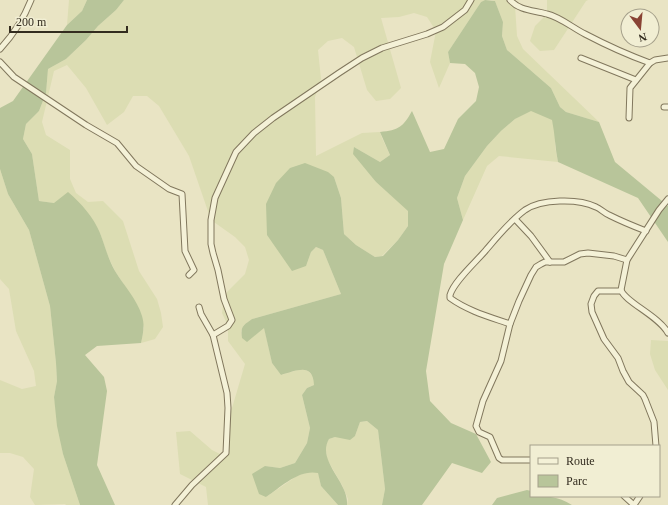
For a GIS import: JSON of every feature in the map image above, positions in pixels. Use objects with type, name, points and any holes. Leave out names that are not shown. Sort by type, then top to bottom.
[{"type":"street","points":[[0,49],[8,41],[26,13],[32,0]]},
{"type":"street","points":[[214,335],[228,326],[232,320],[224,299],[211,244],[211,220],[215,198],[236,152],[254,132],[362,58],[382,48],[400,44],[440,29],[454,20],[471,0]]},
{"type":"street","points":[[510,0],[515,6],[555,17],[584,34],[619,51],[650,63]]},
{"type":"street","points":[[581,58],[636,80]]},
{"type":"street","points":[[629,118],[629,90],[650,63],[655,60],[668,58]]},
{"type":"street","points":[[0,62],[14,77],[86,125],[117,143],[136,166],[170,189],[182,194],[185,251],[194,270],[189,275]]},
{"type":"street","points":[[668,199],[659,210],[627,260],[621,290],[622,294],[653,316],[668,333]]},
{"type":"street","points":[[510,324],[474,311],[454,301],[450,298],[450,295],[451,291],[461,279],[515,219],[527,209],[554,202],[583,202],[596,206],[608,215],[646,231]]},
{"type":"street","points":[[515,219],[531,236],[550,262]]},
{"type":"street","points":[[530,460],[502,460],[499,458],[490,436],[479,432],[476,426],[483,401],[501,361],[510,324],[531,276],[540,264],[564,262],[580,254],[588,253],[614,256],[627,260]]},
{"type":"street","points":[[621,290],[598,291],[591,304],[592,312],[604,339],[618,358],[629,382],[643,395],[645,399],[654,422],[656,445]]},
{"type":"street","points":[[175,505],[192,485],[226,454],[228,408],[227,393],[214,335],[201,314],[199,307]]},
{"type":"street","points":[[625,497],[634,505]]},
{"type":"green space","points":[[69,0],[87,0],[82,11],[67,25]]},
{"type":"green space","points":[[87,0],[124,0],[116,10],[66,59],[48,69],[46,93],[39,111],[26,124],[23,139],[32,154],[39,201],[54,203],[68,192],[78,201],[91,216],[100,233],[108,257],[119,277],[134,298],[142,316],[144,327],[141,343],[97,346],[85,355],[104,377],[107,391],[97,465],[115,505],[80,505],[63,454],[57,426],[54,397],[57,381],[56,363],[50,306],[29,230],[8,194],[0,169],[0,108],[13,101],[67,25],[82,11]]},
{"type":"green space","points":[[124,0],[485,0],[481,2],[448,52],[450,63],[439,88],[430,62],[436,31],[427,17],[414,13],[399,17],[381,18],[401,88],[390,99],[376,101],[367,90],[354,47],[342,38],[328,41],[318,50],[321,79],[315,97],[316,156],[362,133],[380,132],[390,155],[380,162],[354,147],[376,182],[409,211],[408,226],[398,240],[382,256],[375,257],[356,245],[344,234],[341,198],[334,177],[306,266],[311,252],[316,247],[323,250],[341,294],[252,319],[244,325],[241,331],[242,338],[264,327],[272,363],[281,375],[301,369],[308,371],[314,377],[314,385],[307,388],[302,395],[310,428],[307,443],[295,463],[280,468],[265,466],[266,497],[297,476],[311,471],[318,472],[321,486],[338,505],[208,505],[206,487],[180,474],[176,432],[190,431],[212,450],[224,456],[227,425],[245,364],[228,341],[228,326],[222,313],[224,299],[227,292],[245,274],[249,260],[245,247],[235,237],[211,220],[189,156],[159,106],[147,96],[133,96],[124,112],[107,125],[86,88],[67,65],[54,71],[42,122],[46,135],[70,150],[70,179],[76,193],[88,202],[103,201],[123,221],[139,271],[157,299],[161,313],[163,327],[155,339],[141,343],[144,328],[137,305],[115,271],[100,233],[54,203],[39,201],[32,154],[23,139],[26,124],[39,111],[46,93],[48,69],[66,59],[116,10]]},
{"type":"green space","points":[[485,0],[495,1],[503,22],[502,36],[507,50],[551,88],[560,107],[566,112],[599,122],[615,162],[668,206],[668,242],[638,198],[558,162],[552,120],[531,111],[515,119],[487,146],[465,176],[457,198],[463,220],[444,264],[426,371],[430,401],[451,423],[476,434],[491,462],[482,473],[452,463],[422,505],[382,505],[385,489],[378,430],[367,421],[360,422],[355,436],[350,440],[335,437],[329,439],[326,447],[330,463],[346,496],[347,505],[338,505],[321,486],[318,473],[311,472],[297,476],[266,497],[259,494],[252,474],[265,466],[280,468],[295,463],[307,443],[310,428],[302,395],[307,388],[314,385],[311,373],[307,371],[298,370],[281,375],[272,363],[264,328],[247,342],[242,338],[242,328],[252,319],[341,294],[323,250],[316,247],[311,252],[306,266],[292,271],[267,235],[266,204],[276,183],[290,168],[305,163],[328,172],[334,177],[341,198],[344,234],[356,245],[375,257],[383,256],[398,240],[408,226],[408,211],[376,182],[353,154],[354,147],[380,162],[390,155],[380,132],[400,127],[412,111],[430,152],[444,149],[458,119],[476,101],[479,87],[475,73],[465,64],[450,63],[448,52],[481,2]]},
{"type":"green space","points":[[491,0],[516,0],[517,36],[523,49],[599,122],[566,112],[560,107],[551,88],[507,50],[502,36],[503,22],[495,1]]},
{"type":"green space","points":[[547,0],[588,0],[554,50],[540,51],[530,41],[535,26],[547,14]]},
{"type":"green space","points":[[531,110],[552,119],[555,131],[555,146],[558,162],[499,156],[487,166],[463,220],[457,198],[465,176],[487,146],[501,131],[515,119]]},
{"type":"green space","points":[[0,169],[8,194],[29,230],[50,306],[57,381],[54,397],[63,454],[80,505],[35,505],[30,497],[34,469],[23,457],[10,453],[0,453],[0,380],[22,389],[36,386],[34,371],[16,331],[9,289],[0,279]]},
{"type":"green space","points":[[651,340],[668,341],[668,390],[655,370],[650,354]]},
{"type":"green space","points":[[367,421],[378,430],[385,489],[382,505],[347,505],[348,499],[327,459],[325,445],[329,439],[335,437],[355,436],[360,422]]},
{"type":"green space","points":[[527,490],[530,491],[530,497],[552,497],[572,505],[492,505],[497,498]]}]
